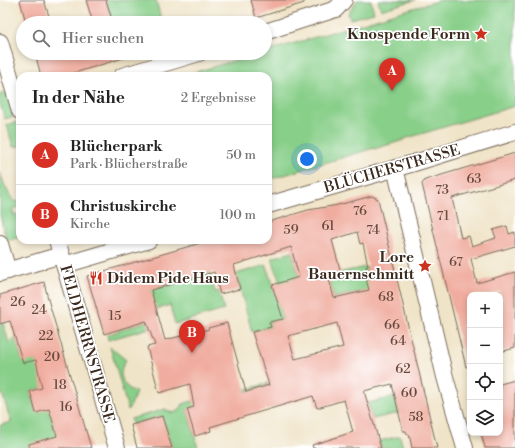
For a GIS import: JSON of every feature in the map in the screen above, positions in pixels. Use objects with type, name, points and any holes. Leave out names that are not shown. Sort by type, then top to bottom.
[{"type":"street","points":[[272,30],[336,10],[344,0]]},
{"type":"street","points":[[0,42],[16,97]]},
{"type":"street","points":[[135,72],[176,60]]},
{"type":"street","name":"BLÜCHERSTRASSE","points":[[272,204],[515,132]]},
{"type":"street","points":[[395,168],[445,377],[465,448]]},
{"type":"street","points":[[0,244],[4,272],[61,254],[124,244]]},
{"type":"street","name":"FELDHERRNSTRASSE","points":[[61,254],[117,448]]},
{"type":"green space","points":[[106,0],[156,0],[160,16],[111,16]]},
{"type":"green space","points":[[357,0],[371,0],[374,13],[350,19],[348,13]]},
{"type":"green space","points":[[378,0],[415,0],[381,10]]},
{"type":"green space","points":[[440,0],[515,0],[515,106],[272,179],[272,72],[196,72],[236,60],[272,60],[272,50]]},
{"type":"green space","points":[[8,92],[15,116],[5,119],[0,104],[0,94]]},
{"type":"green space","points":[[16,122],[16,147],[13,147],[7,125]]},
{"type":"green space","points":[[0,170],[7,191],[14,202],[16,202],[16,208],[12,209],[14,215],[16,215],[16,238],[7,241],[0,216]]},
{"type":"green space","points":[[292,252],[299,277],[280,283],[272,258]]},
{"type":"green space","points":[[266,265],[283,319],[269,322],[271,327],[252,332],[236,274]]},
{"type":"green space","points":[[366,267],[372,289],[334,298],[328,275]]},
{"type":"green space","points":[[210,273],[215,292],[219,291],[224,310],[175,324],[170,305],[140,314],[134,295]]},
{"type":"green space","points":[[146,321],[160,325],[108,340],[107,335]]},
{"type":"green space","points":[[3,323],[9,343],[15,337],[23,362],[35,357],[45,382],[42,389],[30,391],[36,412],[49,405],[55,430],[60,435],[48,448],[0,448],[0,425],[11,422],[2,393],[0,393],[0,324]]},
{"type":"green space","points":[[110,347],[126,360],[122,369],[122,379],[127,387],[136,392],[128,410]]},
{"type":"green space","points":[[268,383],[269,385],[187,409],[198,448],[172,448],[162,416],[132,424],[131,419],[165,409],[172,413],[179,411],[183,404],[205,397],[209,400]]},
{"type":"green space","points":[[395,397],[399,413],[373,419],[368,403]]},
{"type":"green space","points":[[400,436],[403,448],[381,448],[379,441]]},
{"type":"building","points":[[20,0],[44,0],[49,16],[24,16]]},
{"type":"building","points":[[86,0],[106,0],[111,16],[91,16]]},
{"type":"building","points":[[251,0],[304,0],[304,3],[262,16],[255,16]]},
{"type":"building","points":[[37,60],[117,60],[77,72],[40,72]]},
{"type":"building","points":[[515,153],[515,180],[452,198],[461,238],[469,236],[472,246],[496,238],[493,230],[507,226],[509,234],[515,232],[515,246],[471,259],[477,283],[515,272],[515,348],[503,351],[503,292],[467,292],[467,367],[422,184],[425,180]]},
{"type":"building","points":[[372,196],[378,199],[437,448],[412,448],[409,434],[407,434],[406,431],[403,431],[392,384],[364,391],[381,448],[313,448],[312,445],[353,432],[344,400],[317,408],[313,396],[210,427],[211,431],[195,436],[187,409],[194,407],[190,384],[159,393],[147,347],[155,345],[146,321],[104,334],[87,276],[197,244],[272,244],[272,221],[308,210],[338,205]],"holes":[[[357,232],[360,244],[363,243],[368,266],[366,267],[367,271],[364,272],[369,290],[334,298],[328,275],[341,273],[332,240]],[[291,247],[299,277],[272,285],[283,319],[269,322],[271,327],[252,332],[269,385],[246,392],[227,323],[181,337],[165,340],[151,290],[214,272],[220,294],[240,289],[234,265]],[[337,323],[343,347],[295,359],[288,336]]]},
{"type":"building","points":[[44,282],[91,448],[29,448],[29,444],[57,436],[49,409],[36,413],[30,391],[42,388],[36,360],[23,363],[10,321],[0,324],[0,295]]},
{"type":"building","points":[[515,380],[515,448],[485,448],[482,436],[503,436],[503,383]]},
{"type":"building","points":[[162,416],[172,448],[137,448],[131,425]]},
{"type":"place","name":"Knospende Form","points":[[481,34]]},
{"type":"place","name":"Blücherpark","points":[[392,91]]},
{"type":"place","name":"Lore Bauernschmitt","points":[[425,266]]},
{"type":"place","name":"Didem Pide Haus","points":[[96,278]]},
{"type":"place","name":"Christuskirche","points":[[192,353]]}]
